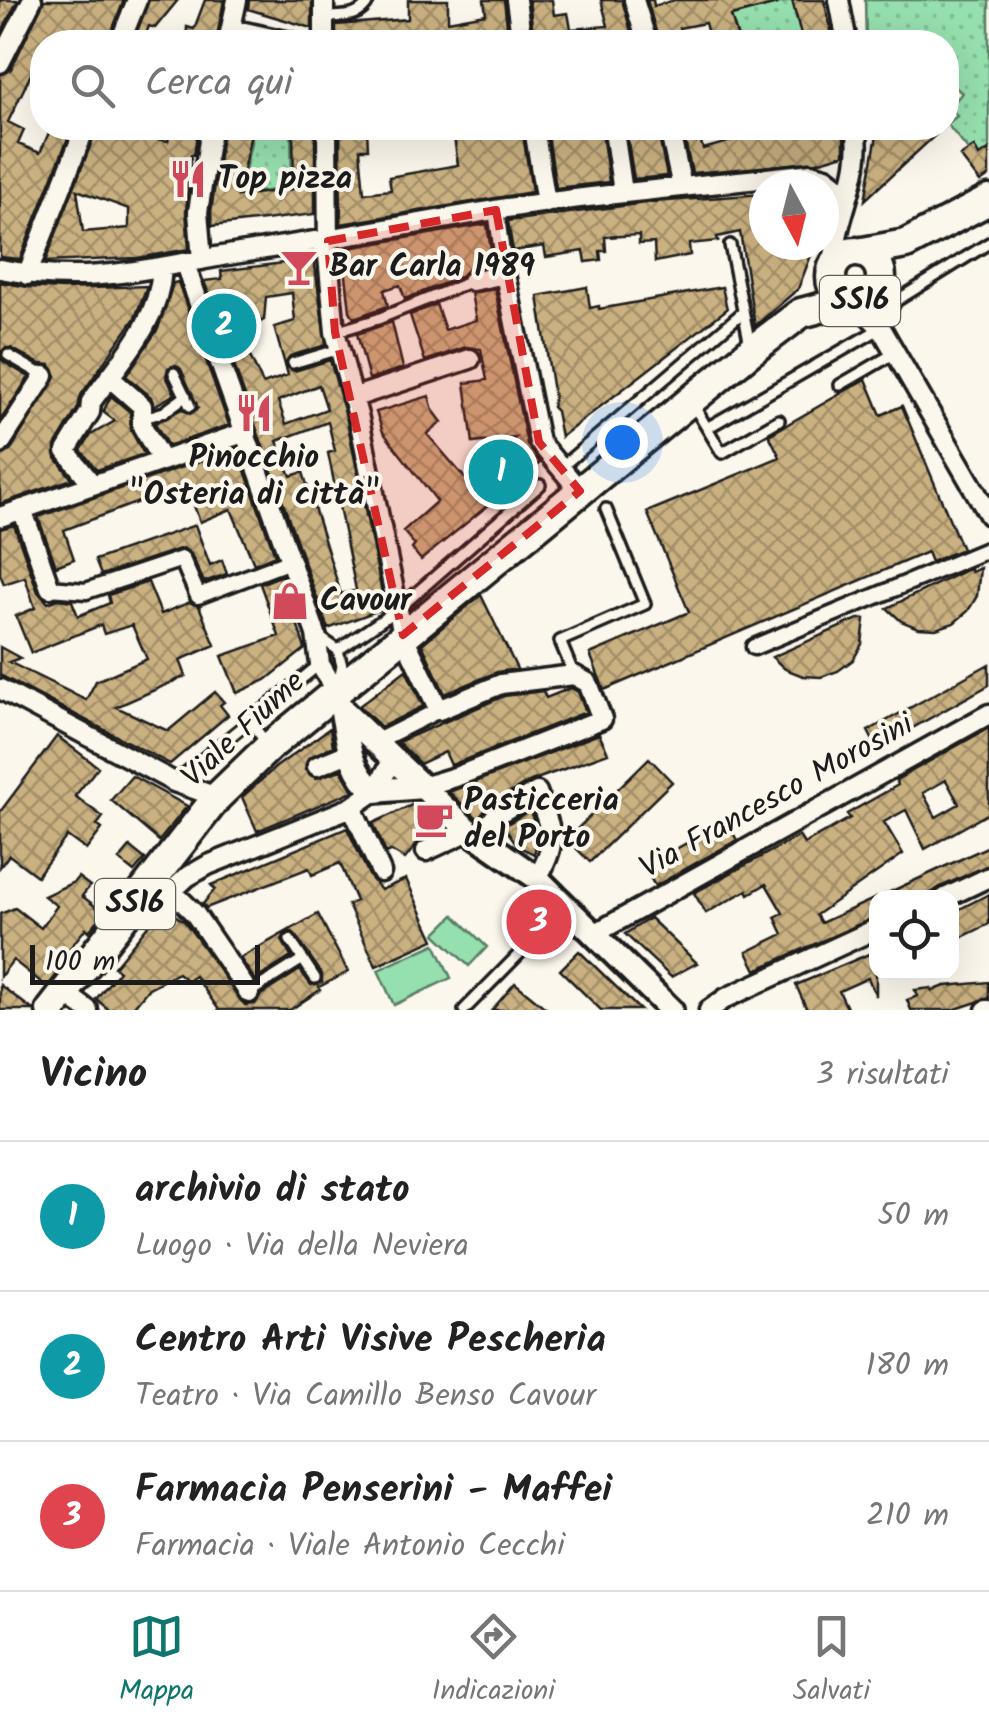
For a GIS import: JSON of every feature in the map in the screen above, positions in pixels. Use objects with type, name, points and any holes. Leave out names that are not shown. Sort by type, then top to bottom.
[{"type":"main road","name":"SS16","points":[[340,702],[400,622],[580,492],[801,314],[846,260],[906,244],[989,200]]},
{"type":"main road","name":"SS16","points":[[801,314],[865,293],[906,244]]},
{"type":"main road","name":"SS16","points":[[846,260],[836,292],[865,293]]},
{"type":"main road","name":"SS16","points":[[846,260],[876,262],[865,293]]},
{"type":"main road","name":"Viale Fiume","points":[[58,1002],[161,888],[217,797],[270,747],[340,702]]},
{"type":"street","points":[[0,63],[32,0]]},
{"type":"street","points":[[125,30],[137,0]]},
{"type":"street","points":[[231,30],[237,0]]},
{"type":"street","points":[[516,0],[520,30]]},
{"type":"street","points":[[634,0],[643,30]]},
{"type":"street","points":[[840,0],[845,30]]},
{"type":"street","points":[[846,30],[848,0]]},
{"type":"street","points":[[28,274],[80,140]]},
{"type":"street","points":[[209,140],[194,262],[243,433],[316,634],[320,664],[340,702],[422,787],[474,835],[536,878],[671,1010]]},
{"type":"street","points":[[327,140],[328,241],[337,340],[400,622],[439,710]]},
{"type":"street","points":[[536,140],[546,203]]},
{"type":"street","points":[[615,140],[622,192]]},
{"type":"street","points":[[672,140],[682,187]]},
{"type":"street","points":[[0,269],[82,278],[162,270],[496,210],[622,192],[811,174],[826,177],[846,201],[853,244],[846,260],[834,244],[846,201],[859,155],[857,140]]},
{"type":"street","points":[[496,210],[539,442],[580,492]]},
{"type":"street","points":[[93,484],[66,451],[109,377],[151,319],[161,291],[162,270]]},
{"type":"street","points":[[472,281],[505,274]]},
{"type":"street","points":[[865,293],[881,328],[989,515]]},
{"type":"street","points":[[352,398],[470,359]]},
{"type":"street","points":[[0,444],[44,376]]},
{"type":"street","points":[[109,377],[142,406],[142,426],[162,460]]},
{"type":"street","points":[[0,516],[243,433]]},
{"type":"street","points":[[22,509],[50,588],[86,591],[182,559],[198,596],[290,561]]},
{"type":"street","points":[[754,647],[989,549]]},
{"type":"street","points":[[250,993],[194,914],[161,888],[352,807],[375,791],[422,787],[602,718],[588,682],[574,674],[501,684],[439,710],[385,750],[375,791]]},
{"type":"street","points":[[0,689],[174,782],[217,797]]},
{"type":"street","points":[[340,702],[350,752],[364,783],[375,791]]},
{"type":"street","name":"Via Francesco Morosini","points":[[594,934],[989,714]]},
{"type":"street","points":[[316,766],[350,752]]},
{"type":"street","points":[[426,851],[474,835],[496,814],[537,792],[551,834],[552,853],[536,878]]},
{"type":"street","points":[[352,807],[380,872]]},
{"type":"street","points":[[959,891],[989,877]]},
{"type":"street","points":[[708,1010],[869,932]]},
{"type":"street","points":[[58,1002],[88,1010]]},
{"type":"lane","points":[[324,9],[354,16],[369,0]]},
{"type":"lane","points":[[708,428],[881,328],[896,301],[989,243]]},
{"type":"lane","points":[[730,245],[751,351]]},
{"type":"lane","points":[[293,363],[378,319],[472,281]]},
{"type":"lane","points":[[560,468],[742,314]]},
{"type":"lane","points":[[840,385],[895,353]]},
{"type":"lane","points":[[8,355],[44,376]]},
{"type":"lane","points":[[144,418],[188,401],[174,373]]},
{"type":"lane","points":[[691,400],[722,453],[779,420]]},
{"type":"lane","points":[[338,650],[400,622],[540,485]]},
{"type":"lane","points":[[574,674],[560,641],[645,604],[606,509]]},
{"type":"lane","points":[[316,634],[338,650],[342,666],[340,702]]},
{"type":"lane","points":[[174,782],[320,664]]},
{"type":"lane","points":[[248,720],[270,747]]},
{"type":"lane","points":[[290,940],[315,978]]},
{"type":"lane","points":[[464,1010],[524,949]]},
{"type":"lane","points":[[250,993],[303,960]]},
{"type":"highlighted area","points":[[496,210],[539,442],[580,491],[403,635],[335,332],[328,241]]},
{"type":"green space","points":[[792,0],[800,30],[735,30],[731,16]]},
{"type":"green space","points":[[865,0],[989,0],[989,150],[979,156],[974,147],[968,150],[959,139],[959,30],[866,30]]},
{"type":"green space","points":[[251,140],[291,140],[292,188],[240,194]]},
{"type":"green space","points":[[454,915],[487,947],[469,966],[435,934]]},
{"type":"green space","points":[[435,944],[451,978],[394,1005],[378,970]]},
{"type":"building","points":[[0,0],[18,0],[0,35]]},
{"type":"building","points":[[44,0],[124,0],[113,30],[30,30],[30,76],[8,122],[24,130],[18,144],[40,153],[46,140],[67,140],[20,259],[0,257],[0,75],[11,69]]},
{"type":"building","points":[[149,0],[178,0],[155,28],[138,30]]},
{"type":"building","points":[[205,0],[224,0],[218,30],[187,30],[187,27],[194,29]]},
{"type":"building","points":[[249,0],[312,0],[312,28],[248,9]]},
{"type":"building","points":[[408,0],[448,0],[448,21],[486,14],[484,0],[504,0],[508,30],[336,30],[336,25],[408,19]]},
{"type":"building","points":[[529,0],[552,0],[554,15],[568,13],[571,29],[608,26],[601,0],[622,0],[631,30],[533,30]]},
{"type":"building","points":[[647,0],[653,0],[654,6],[675,0],[777,0],[777,4],[731,16],[735,30],[707,30],[705,23],[679,30],[656,30]]},
{"type":"building","points":[[792,0],[824,0],[831,30],[800,30]]},
{"type":"building","points":[[92,140],[196,140],[191,155],[186,211],[189,249],[137,258],[45,262]],"holes":[[[77,190],[129,209],[129,228],[83,232]]]},
{"type":"building","points":[[221,140],[250,140],[238,196],[294,189],[293,140],[315,140],[315,214],[212,226]]},
{"type":"building","points":[[340,140],[368,140],[368,149],[360,149],[364,193],[391,190],[389,177],[458,165],[454,140],[524,140],[532,192],[341,224]]},
{"type":"building","points":[[549,140],[603,140],[609,182],[556,188]]},
{"type":"building","points":[[628,140],[660,140],[667,176],[634,179]]},
{"type":"building","points":[[685,140],[700,140],[703,149],[732,140],[844,140],[844,154],[817,162],[692,173]]},
{"type":"building","points":[[876,140],[930,140],[865,200]]},
{"type":"building","points":[[974,147],[979,156],[989,150],[989,176],[980,182],[960,156]]},
{"type":"building","points":[[749,195],[749,260],[809,260],[798,289],[755,326],[740,232],[717,237],[718,241],[689,244],[690,255],[655,262],[654,243],[639,244],[639,235],[605,237],[606,251],[600,251],[601,260],[586,262],[584,251],[546,257],[544,246],[513,251],[508,221],[653,202]]},
{"type":"building","points":[[487,224],[493,264],[468,269],[460,277],[405,299],[400,285],[384,290],[388,306],[354,318],[343,249]]},
{"type":"building","points":[[314,259],[326,345],[290,356],[285,364],[294,371],[330,360],[347,421],[385,608],[328,629],[204,281],[222,279],[221,271]],"holes":[[[292,293],[295,321],[274,327],[288,375],[263,384],[239,333],[264,320],[266,297]],[[319,385],[327,409],[286,424],[278,401]],[[328,422],[335,451],[328,453],[356,590],[341,594],[303,472],[291,476],[277,441]]]},
{"type":"building","points":[[0,282],[63,289],[147,286],[135,318],[81,395],[78,408],[55,446],[56,458],[72,479],[0,504],[0,456],[10,451],[56,376],[50,365],[40,364],[11,348],[0,354]]},
{"type":"building","points":[[178,282],[229,425],[168,446],[155,423],[182,409],[190,414],[198,408],[181,369],[176,365],[168,368],[166,376],[175,394],[154,406],[151,397],[126,376],[158,329],[173,283]]},
{"type":"building","points":[[587,287],[590,308],[599,309],[722,287],[727,309],[561,437],[552,407],[554,398],[538,296]]},
{"type":"building","points":[[495,289],[527,444],[540,463],[421,560],[403,531],[437,501],[383,432],[376,412],[429,396],[442,422],[427,434],[465,478],[515,438],[473,443],[465,383],[487,380],[481,349],[466,347],[425,361],[410,315],[436,304],[445,330],[476,320],[471,293]]},
{"type":"building","points":[[392,322],[403,368],[369,379],[357,334]]},
{"type":"building","points":[[0,356],[29,377],[0,421]]},
{"type":"building","points":[[866,379],[881,415],[902,406],[962,549],[931,562],[927,552],[604,690],[590,654],[689,612],[647,512],[780,457],[769,435]]},
{"type":"building","points":[[111,396],[130,412],[131,431],[144,454],[97,470],[81,450],[91,435],[115,421],[103,412]]},
{"type":"building","points":[[237,448],[275,555],[254,564],[231,509],[200,522],[186,484],[64,530],[74,559],[56,566],[38,517]]},
{"type":"building","points":[[14,525],[38,592],[48,603],[58,599],[72,601],[78,616],[110,603],[108,595],[148,582],[161,614],[190,602],[199,606],[215,645],[180,660],[186,676],[116,707],[168,731],[215,692],[228,715],[170,764],[0,675],[0,647],[20,658],[9,662],[86,700],[96,681],[147,659],[132,625],[104,634],[101,625],[31,653],[16,616],[35,608],[25,577],[4,584],[0,574],[0,529]]},
{"type":"building","points":[[195,525],[210,565],[222,560],[227,574],[204,582],[191,554],[183,548],[101,575],[95,560]]},
{"type":"building","points":[[970,568],[971,572],[980,568],[977,596],[954,623],[936,629],[918,628],[901,621],[887,608]]},
{"type":"building","points":[[282,575],[305,649],[266,680],[237,693],[222,656],[279,636],[260,584]]},
{"type":"building","points":[[481,595],[517,669],[497,672],[445,694],[422,644]]},
{"type":"building","points":[[865,619],[862,644],[853,660],[838,671],[821,677],[803,676],[785,669],[772,657]]},
{"type":"building","points":[[989,664],[989,685],[877,748],[868,731]]},
{"type":"building","points":[[406,670],[423,706],[381,727],[359,706]]},
{"type":"building","points":[[571,688],[578,692],[586,712],[451,765],[445,752],[420,764],[398,742],[504,696],[543,691],[546,698]]},
{"type":"building","points":[[330,728],[333,746],[308,758],[305,770],[316,778],[341,770],[353,791],[257,831],[242,797]]},
{"type":"building","points":[[989,728],[989,813],[925,849],[906,810],[884,822],[903,854],[816,915],[821,923],[869,901],[869,920],[756,970],[747,952],[783,934],[775,917],[783,913],[766,884],[706,913],[694,893],[799,836],[804,844],[898,785],[896,780]],"holes":[[[946,780],[959,804],[936,817],[923,793]]]},
{"type":"building","points":[[599,734],[608,753],[531,781],[490,804],[478,819],[449,792]]},
{"type":"building","points":[[57,736],[98,767],[75,796],[103,817],[97,825],[102,829],[86,850],[67,836],[37,876],[9,855],[0,867],[0,812]]},
{"type":"building","points":[[649,758],[672,782],[590,862],[567,839]]},
{"type":"building","points":[[132,776],[187,806],[159,841],[111,800]]},
{"type":"building","points":[[416,803],[445,829],[420,840],[405,859],[391,851],[386,853],[373,823]]},
{"type":"building","points":[[530,810],[538,837],[534,854],[518,846],[504,826]]},
{"type":"building","points":[[726,821],[737,840],[655,886],[644,867]]},
{"type":"building","points":[[347,828],[370,877],[381,890],[406,879],[434,940],[376,966],[348,905],[356,901],[340,863],[312,875],[309,868],[206,908],[203,904],[215,889],[211,885]]},
{"type":"building","points":[[989,846],[989,865],[936,890],[894,890]]},
{"type":"building","points":[[130,847],[145,859],[134,872],[119,860]]},
{"type":"building","points":[[78,877],[90,886],[82,896],[104,913],[61,959],[66,963],[47,987],[13,960],[0,977],[0,914],[15,908],[41,928],[57,906],[44,896]]},
{"type":"building","points":[[989,894],[989,924],[959,939],[959,909]]},
{"type":"building","points":[[163,907],[185,922],[245,1005],[255,1004],[261,995],[300,970],[311,985],[322,982],[322,974],[293,932],[286,933],[282,940],[291,957],[255,980],[240,958],[318,914],[348,972],[319,987],[290,1010],[219,1010],[195,976],[187,981],[178,973],[149,988],[131,1010],[109,1010],[96,999],[119,971],[114,967]]},
{"type":"building","points":[[650,918],[697,963],[671,977],[625,934]]},
{"type":"building","points":[[579,951],[640,1010],[601,1010],[560,970]]},
{"type":"building","points":[[869,954],[869,980],[876,980],[876,996],[868,978],[839,991],[848,1010],[807,1010],[796,985]]},
{"type":"building","points":[[989,982],[989,998],[953,1010],[911,1010],[907,1000],[918,996],[915,990]]},
{"type":"building","points":[[515,983],[548,1010],[492,1010]]},
{"type":"building","points":[[0,985],[33,1010],[0,1010]]},
{"type":"place","name":"Top pizza","points":[[188,179]]},
{"type":"place","name":"Bar Carla 1989","points":[[299,267]]},
{"type":"place","name":"Centro Arti Visive Pescheria","points":[[224,326]]},
{"type":"place","name":"Pinocchio \"Osteria di città\"","points":[[254,413]]},
{"type":"place","name":"archivio di stato","points":[[501,472]]},
{"type":"place","name":"Cavour","points":[[290,601]]},
{"type":"place","name":"Pasticceria del Porto","points":[[434,819]]},
{"type":"place","name":"Farmacia Penserini - Maffei","points":[[539,922]]}]
